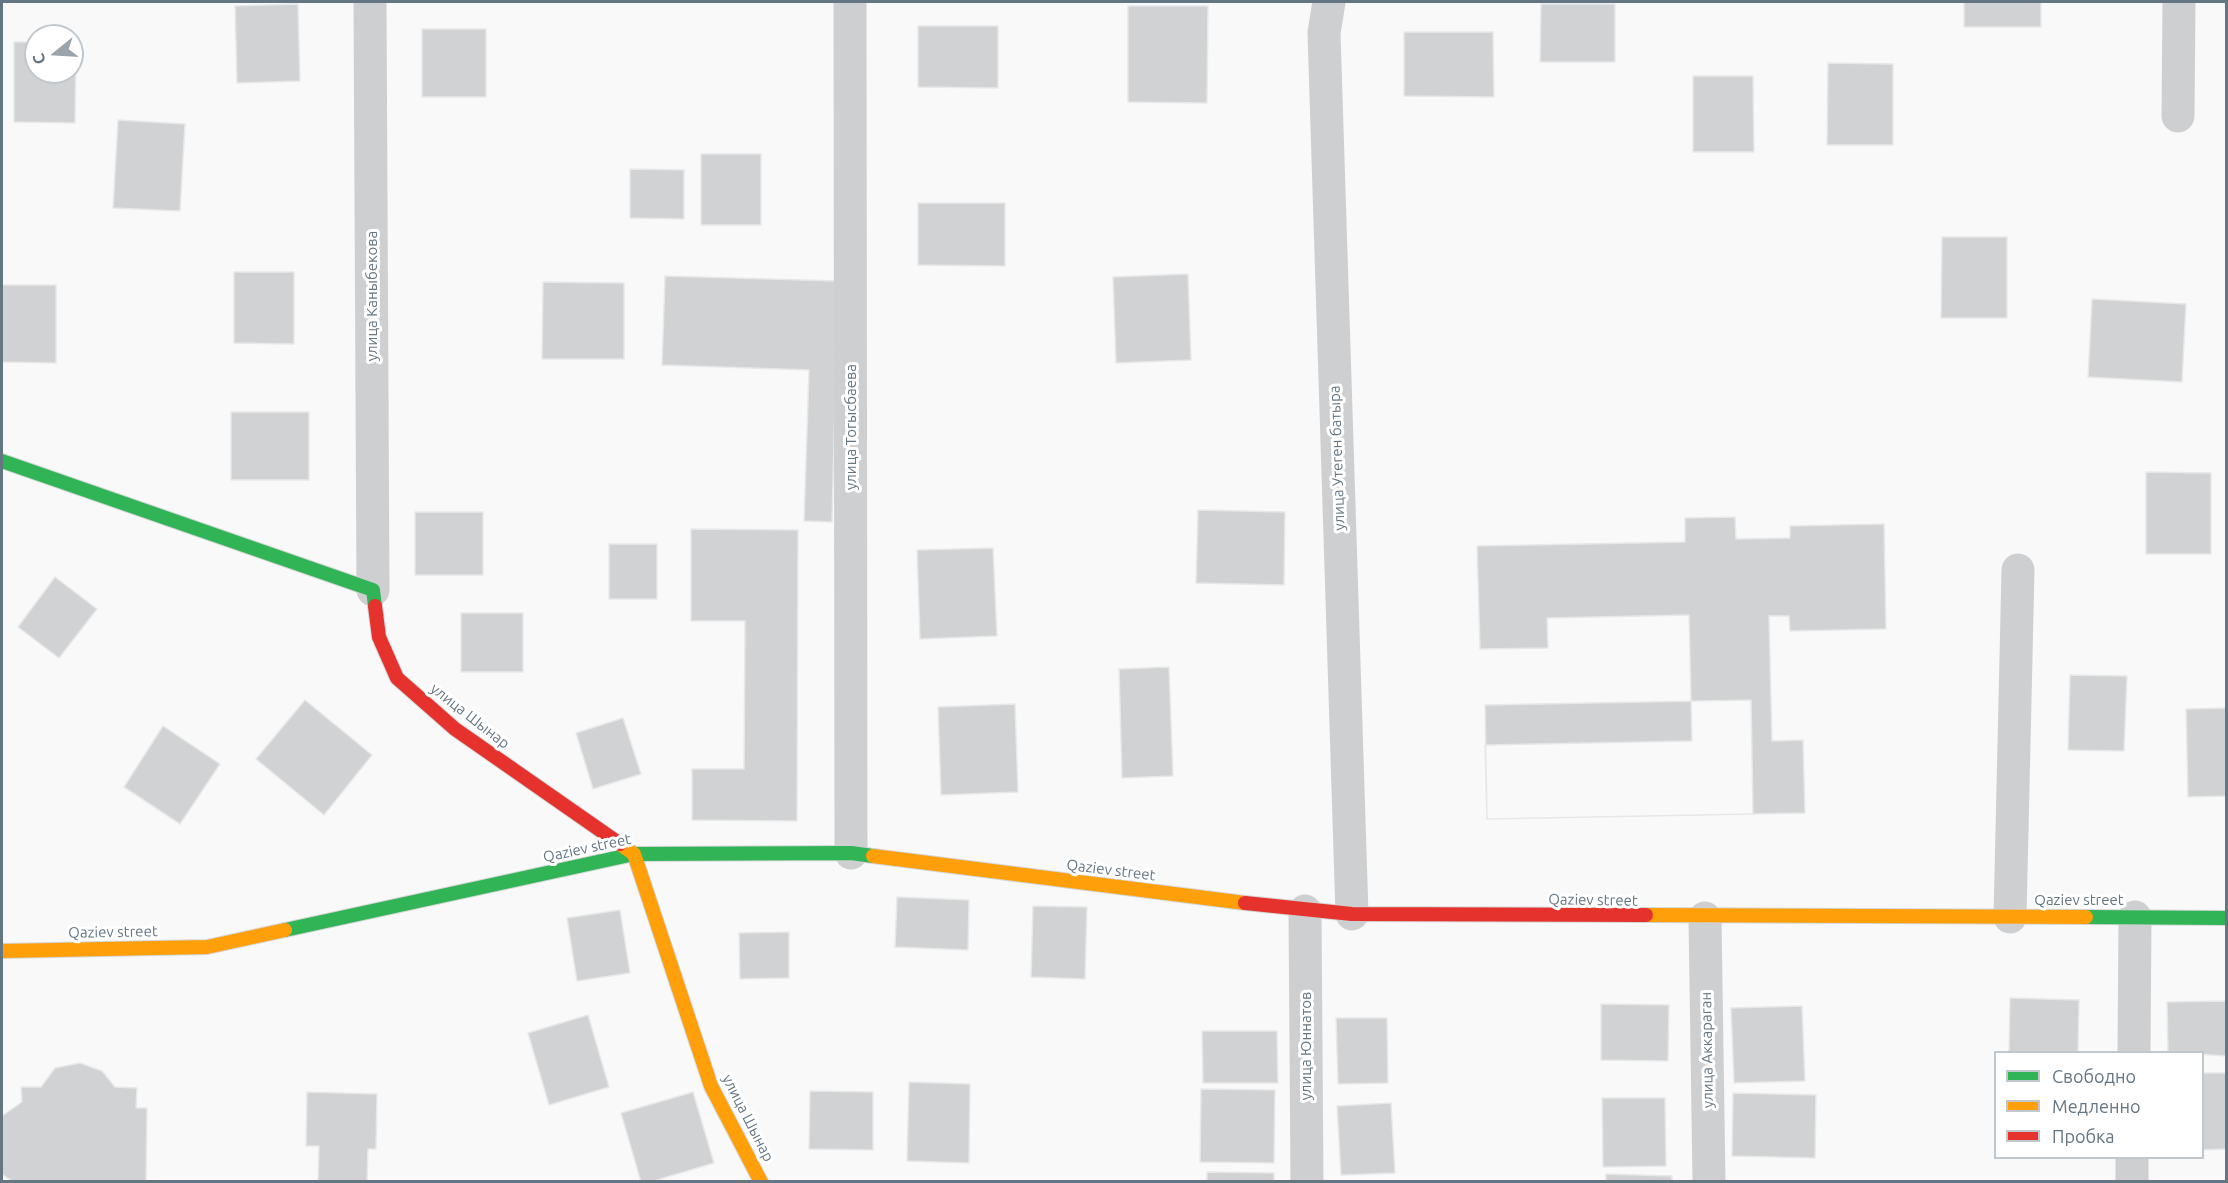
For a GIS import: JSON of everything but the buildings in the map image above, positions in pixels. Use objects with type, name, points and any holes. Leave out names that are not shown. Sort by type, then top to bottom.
[{"type":"street","name":"улица Каныбекова","points":[[370,2],[373,590]]},
{"type":"street","name":"улица Тогысбаева","points":[[850,2],[851,853]]},
{"type":"street","name":"улица Утеген батыра","points":[[1329,2],[1324,33],[1352,914]]},
{"type":"street","points":[[2178,116],[2179,2]]},
{"type":"street","points":[[2,461],[373,590]]},
{"type":"street","points":[[2010,917],[2018,570]]},
{"type":"street","name":"улица Шынар","points":[[373,590],[379,637],[397,678],[455,729],[634,854],[711,1086],[761,1182]]},
{"type":"street","name":"Qaziev street","points":[[2,951],[207,947],[634,854],[851,853],[1305,911],[1352,914],[1705,918],[2226,918]]},
{"type":"street","name":"улица Юннатов","points":[[1305,911],[1307,1182]]},
{"type":"street","points":[[2134,1051],[2135,917]]},
{"type":"street","name":"улица Аккараган","points":[[1705,918],[1709,1182]]},
{"type":"street","points":[[2132,1159],[2132,1182]]},
{"type":"traffic: fast","points":[[2,461],[373,590],[375,606]]},
{"type":"traffic: fast","points":[[285,930],[634,854],[851,853],[873,856]]},
{"type":"traffic: fast","points":[[2086,917],[2226,918]]},
{"type":"traffic: slow","points":[[620,844],[634,854],[711,1086],[761,1182]]},
{"type":"traffic: slow","points":[[873,856],[1245,903]]},
{"type":"traffic: slow","points":[[1646,915],[2086,917]]},
{"type":"traffic: slow","points":[[2,951],[207,947],[285,930]]},
{"type":"traffic: jam","points":[[375,606],[379,637],[397,678],[455,729],[620,844]]},
{"type":"traffic: jam","points":[[1245,903],[1352,914],[1646,915]]}]
